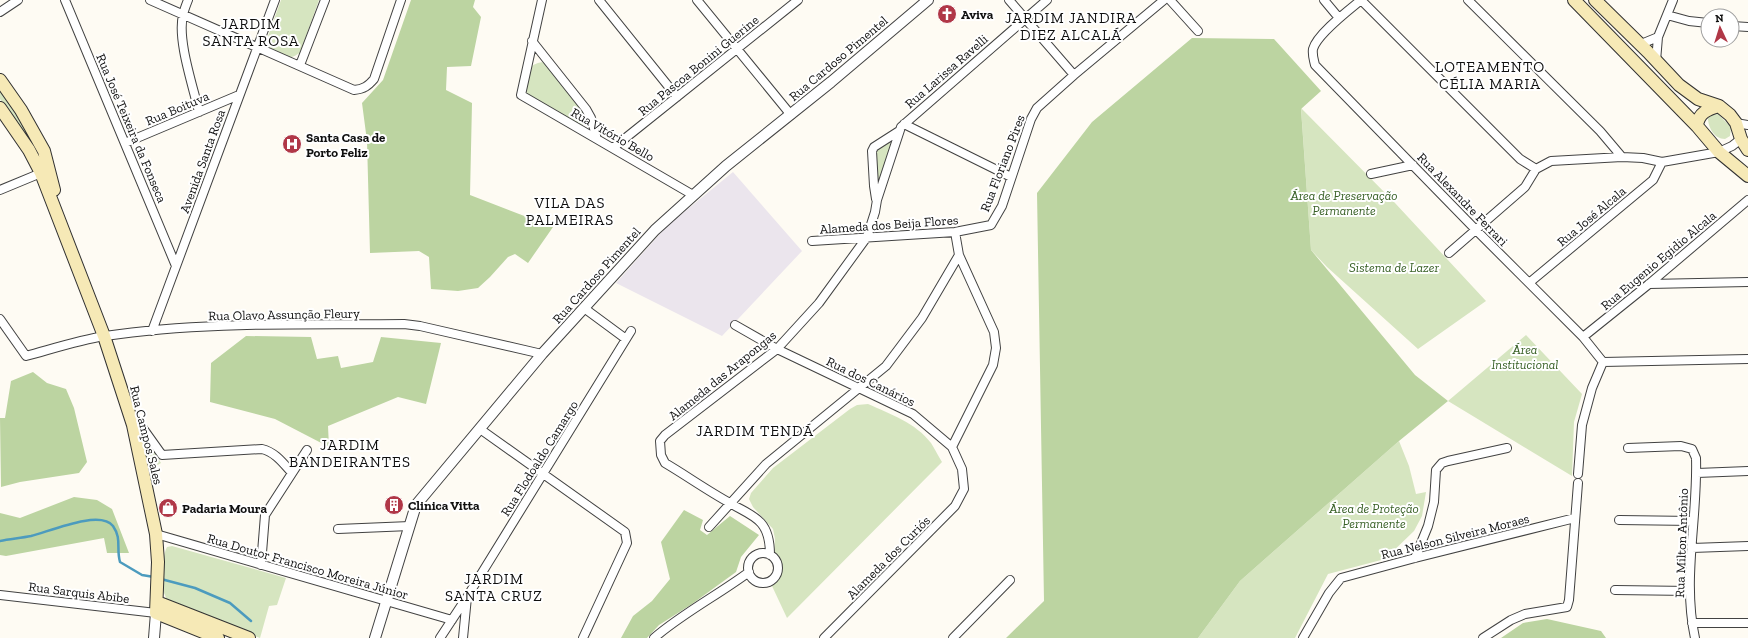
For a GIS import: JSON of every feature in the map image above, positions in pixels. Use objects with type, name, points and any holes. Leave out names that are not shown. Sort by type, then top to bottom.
[{"type":"main road","points":[[1574,0],[1697,126],[1719,152],[1748,176]]},
{"type":"main road","points":[[1598,1],[1679,85],[1698,99],[1719,106],[1742,124],[1741,139],[1748,150]]},
{"type":"main road","points":[[0,80],[21,110],[44,151],[45,168],[63,231]]},
{"type":"main road","points":[[1697,126],[1697,122],[1702,113],[1708,109],[1719,106]]},
{"type":"main road","points":[[0,108],[28,150],[45,168],[55,196],[63,231]]},
{"type":"main road","points":[[28,150],[35,153],[44,151]]},
{"type":"main road","name":"Rua Campos Sales","points":[[63,231],[104,336],[133,425],[156,534],[158,562],[156,607]]},
{"type":"main road","points":[[156,607],[249,638]]},
{"type":"main road","points":[[156,607],[218,638]]},
{"type":"street","points":[[0,12],[18,0]]},
{"type":"street","name":"Rua José Teixeira da Fonseca","points":[[65,0],[176,266]]},
{"type":"street","points":[[150,0],[354,90],[363,89],[374,79],[401,0]]},
{"type":"street","points":[[188,0],[183,15],[183,47],[199,112]]},
{"type":"street","name":"Avenida Santa Rosa","points":[[152,331],[275,0]]},
{"type":"street","points":[[300,65],[325,0]]},
{"type":"street","points":[[542,0],[532,41],[586,109],[591,118],[597,139]]},
{"type":"street","points":[[599,0],[677,97]]},
{"type":"street","points":[[697,0],[736,50],[791,115]]},
{"type":"street","name":"Rua Cardoso Pimentel","points":[[375,638],[416,505],[542,354],[654,230],[726,166],[791,115],[928,0]]},
{"type":"street","points":[[1009,0],[1074,75]]},
{"type":"street","name":"Rua Larissa Ravelli","points":[[877,200],[874,186],[872,151],[874,148],[901,127],[1047,0]]},
{"type":"street","name":"Rua Floriano Pires","points":[[991,225],[1002,206],[1034,113],[1074,75],[1164,0]]},
{"type":"street","points":[[1170,0],[1198,31]]},
{"type":"street","points":[[1324,0],[1339,18],[1361,0],[1520,159],[1536,169]]},
{"type":"street","points":[[1468,0],[1600,131],[1622,157]]},
{"type":"street","points":[[1656,60],[1658,37],[1673,0]]},
{"type":"street","name":"Rua Pascoa Bonini Guerine","points":[[612,148],[736,50],[795,1]]},
{"type":"street","points":[[1667,14],[1689,21],[1700,22]]},
{"type":"street","name":"Rua Alexandre Ferrari","points":[[1339,18],[1320,38],[1313,50],[1315,65],[1476,230],[1583,336],[1603,362]]},
{"type":"street","points":[[1641,44],[1658,37]]},
{"type":"street","name":"Rua Vitório Bello","points":[[532,41],[521,95],[693,195]]},
{"type":"street","name":"Rua Boituva","points":[[125,143],[239,95]]},
{"type":"street","points":[[877,200],[901,127],[1011,177]]},
{"type":"street","points":[[1449,253],[1525,188],[1536,169],[1551,162],[1622,157],[1643,158],[1662,162],[1673,159],[1700,157],[1719,152],[1732,146],[1741,139]]},
{"type":"street","points":[[1700,157],[1710,142]]},
{"type":"street","name":"Rua José Alcala","points":[[1529,283],[1653,180],[1662,162]]},
{"type":"street","points":[[1371,174],[1413,164]]},
{"type":"street","points":[[0,190],[45,168]]},
{"type":"street","name":"Alameda das Arapongas","points":[[730,503],[665,463],[659,448],[660,441],[777,349],[818,303],[867,237],[875,212],[877,200]]},
{"type":"street","name":"Rua Eugenio Egidio Alcala","points":[[1583,336],[1649,284],[1748,200]]},
{"type":"street","name":"Alameda dos Beija Flores","points":[[812,241],[955,232],[991,225]]},
{"type":"street","points":[[952,447],[993,365],[996,348],[994,332],[959,255],[955,232]]},
{"type":"street","points":[[709,527],[766,464],[886,366],[922,318],[959,255]]},
{"type":"street","points":[[1649,284],[1748,282]]},
{"type":"street","points":[[584,308],[626,339]]},
{"type":"street","name":"Rua Olavo Assunção Fleury","points":[[0,319],[26,356],[104,336],[152,331],[213,326],[404,324],[420,326],[542,354]]},
{"type":"street","name":"Rua dos Canários","points":[[735,325],[777,349],[913,414],[952,447],[962,469],[964,489]]},
{"type":"street","name":"Rua Flodoaldo Camargo","points":[[440,638],[467,597],[631,331]]},
{"type":"street","points":[[1578,474],[1582,425],[1592,388],[1603,362],[1748,359]]},
{"type":"street","points":[[133,425],[142,427],[162,455],[262,449],[268,450],[275,455],[292,472]]},
{"type":"street","points":[[480,429],[625,532],[627,542],[583,638]]},
{"type":"street","name":"Rua Milton Antônio","points":[[1628,448],[1681,446],[1692,449],[1696,458],[1697,473],[1690,591],[1692,623],[1695,638]]},
{"type":"street","points":[[1415,558],[1428,526],[1432,508],[1436,470],[1442,463],[1448,461],[1507,448]]},
{"type":"street","points":[[261,565],[265,515],[306,450]]},
{"type":"street","points":[[1697,473],[1748,472]]},
{"type":"street","points":[[1483,638],[1511,620],[1524,614],[1567,608],[1569,600],[1578,483]]},
{"type":"street","name":"Alameda dos Curiós","points":[[824,638],[955,506],[964,489]]},
{"type":"street","points":[[730,503],[752,515],[761,523],[766,530],[770,543],[770,555]]},
{"type":"street","name":"Rua Nelson Silveira Moraes","points":[[1303,638],[1329,593],[1341,578],[1575,518]]},
{"type":"street","points":[[1619,520],[1693,521]]},
{"type":"street","points":[[338,529],[410,526]]},
{"type":"street","name":"Rua Doutor Francisco Moreira Júnior","points":[[156,534],[452,620]]},
{"type":"street","points":[[1692,548],[1748,546]]},
{"type":"street","points":[[761,554],[770,555],[776,561],[778,568],[772,580],[761,582],[753,579],[749,572],[749,564],[754,557],[761,554]]},
{"type":"street","points":[[654,638],[671,623],[732,585],[749,572]]},
{"type":"street","points":[[954,638],[1010,580]]},
{"type":"street","points":[[1615,590],[1690,591]]},
{"type":"street","name":"Rua Sarquis Abibe","points":[[0,595],[156,607]]},
{"type":"street","name":"Rua Flodoaldo Camargo","points":[[463,638],[467,597]]},
{"type":"street","name":"Rua Campos Sales","points":[[154,638],[156,607]]},
{"type":"street","points":[[1692,623],[1748,623]]},
{"type":"shaded area","points":[[733,172],[802,251],[722,336],[616,283],[667,226]]},
{"type":"green space","points":[[281,0],[319,0],[300,53],[292,57],[283,56],[275,52],[269,46],[267,39]]},
{"type":"green space","points":[[411,0],[475,0],[473,7],[481,17],[471,66],[447,67],[446,90],[472,103],[470,195],[553,227],[528,263],[515,254],[508,257],[478,288],[458,291],[431,289],[429,257],[419,251],[370,253],[367,141],[362,103],[383,80]]},
{"type":"green space","points":[[1192,38],[1274,39],[1321,91],[1301,109],[1311,250],[1415,375],[1448,401],[1399,441],[1240,581],[1198,638],[1006,638],[1044,601],[1037,193],[1092,122]]},
{"type":"green space","points":[[542,62],[546,64],[585,113],[586,118],[583,125],[578,127],[528,96],[526,86],[531,68]]},
{"type":"green space","points":[[0,84],[39,148],[30,147],[0,99]]},
{"type":"green space","name":"Sistema de Lazer","points":[[1301,108],[1395,203],[1486,301],[1418,349],[1327,267],[1311,250]]},
{"type":"green space","points":[[1718,114],[1731,127],[1730,136],[1725,139],[1715,135],[1709,125],[1708,118],[1712,115]]},
{"type":"green space","points":[[889,142],[892,144],[879,182],[877,182],[874,151]]},
{"type":"green space","name":"Área Institucional","points":[[1526,335],[1582,394],[1574,422],[1572,476],[1448,401]]},
{"type":"green space","points":[[246,336],[311,337],[317,359],[338,356],[341,368],[373,362],[381,337],[441,343],[426,404],[398,397],[328,426],[329,447],[275,419],[210,402],[211,363]]},
{"type":"green space","points":[[33,372],[47,383],[66,389],[74,408],[87,462],[79,473],[20,482],[1,487],[0,418],[5,418],[11,381]]},
{"type":"green space","points":[[868,404],[894,415],[918,430],[931,443],[942,462],[787,618],[772,586],[778,578],[780,570],[774,554],[775,539],[773,529],[753,507],[749,499],[751,493],[773,468],[850,409],[857,405]]},
{"type":"green space","points":[[142,433],[161,463],[149,470]]},
{"type":"green space","name":"Área de Proteção Permanente","points":[[1399,441],[1409,466],[1416,494],[1426,492],[1422,516],[1414,531],[1385,559],[1328,574],[1295,638],[1198,638],[1240,581]]},
{"type":"green space","points":[[74,497],[97,500],[112,509],[129,553],[107,553],[104,538],[6,556],[0,555],[0,513],[20,518]]},
{"type":"green space","points":[[684,510],[703,520],[700,530],[707,535],[730,516],[759,535],[741,557],[736,572],[692,604],[659,625],[647,638],[621,638],[633,616],[652,601],[670,579],[661,542]]},
{"type":"green space","points":[[172,546],[286,578],[277,605],[269,606],[260,638],[173,605],[168,601],[163,591],[162,571],[165,551],[167,547]]},
{"type":"green space","points":[[1547,619],[1601,631],[1606,638],[1501,638],[1523,623]]},
{"type":"waterway","points":[[0,541],[31,536],[74,523],[97,520],[106,521],[113,526],[116,531],[120,562],[142,575],[154,577]]},
{"type":"waterway","points":[[161,579],[195,588],[230,603],[251,621]]},
{"type":"place","name":"Aviva","points":[[947,14]]},
{"type":"place","name":"Santa Casa de Porto Feliz","points":[[292,144]]},
{"type":"place","name":"Clinica Vitta","points":[[394,505]]},
{"type":"place","name":"Padaria Moura","points":[[168,508]]},
{"type":"district","name":"JARDIM JANDIRA DIEZ ALCALÁ","points":[[1071,26]]},
{"type":"district","name":"JARDIM SANTA ROSA","points":[[251,32]]},
{"type":"district","name":"LOTEAMENTO CÉLIA MARIA","points":[[1490,76]]},
{"type":"district","name":"VILA DAS PALMEIRAS","points":[[570,212]]},
{"type":"district","name":"JARDIM TENDÁ","points":[[755,431]]},
{"type":"district","name":"JARDIM BANDEIRANTES","points":[[350,454]]},
{"type":"district","name":"JARDIM SANTA CRUZ","points":[[494,588]]},
{"type":"park label","name":"Área de Preservação Permanente","points":[[1344,202]]}]
